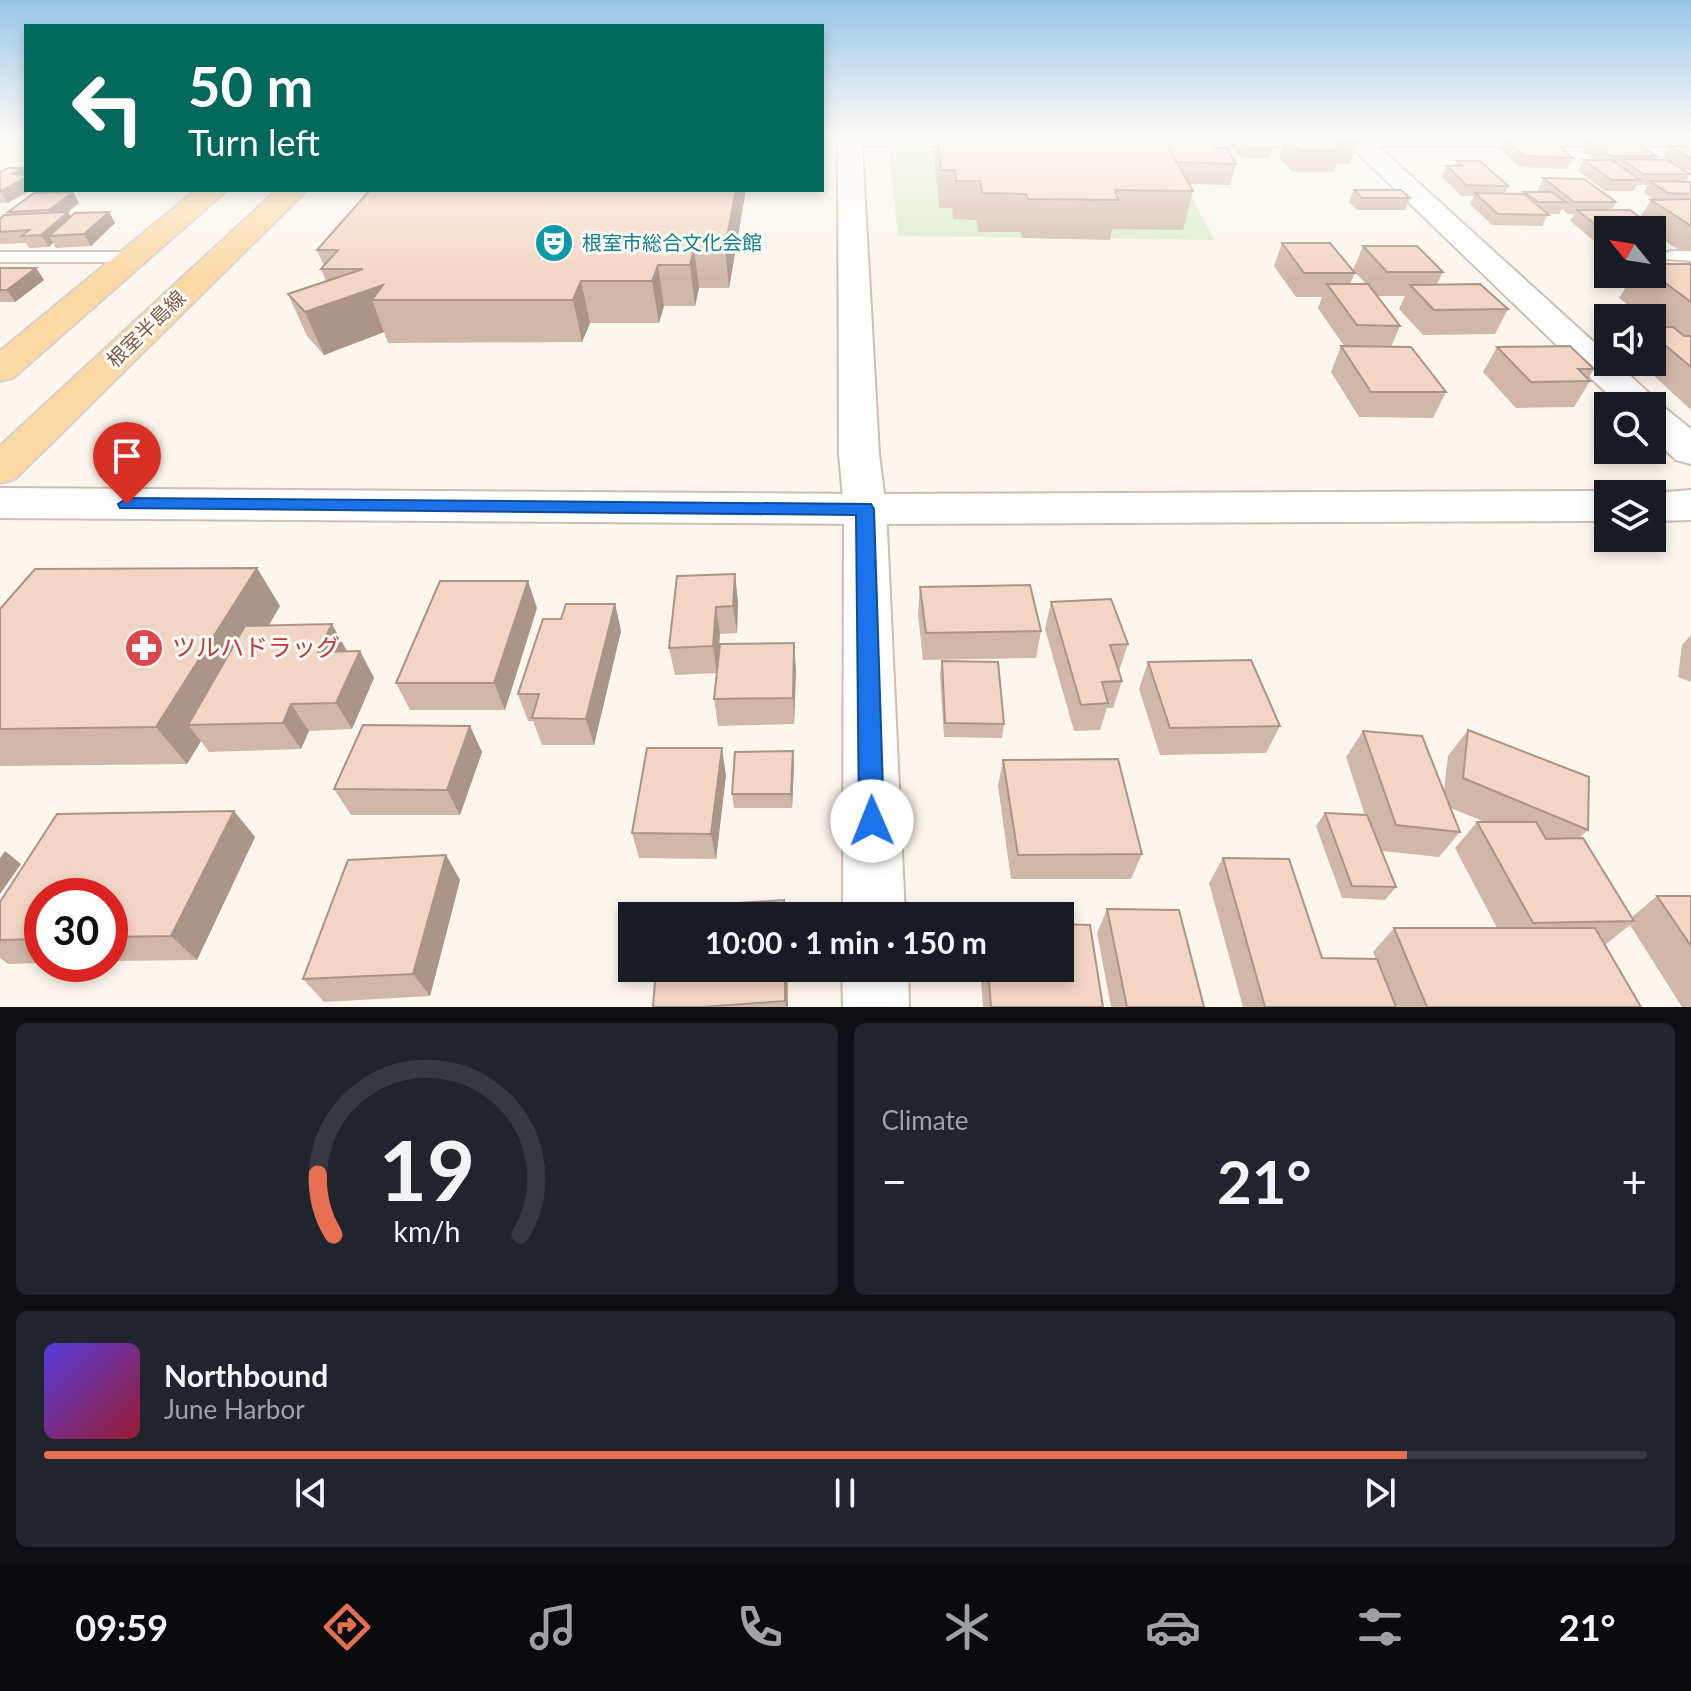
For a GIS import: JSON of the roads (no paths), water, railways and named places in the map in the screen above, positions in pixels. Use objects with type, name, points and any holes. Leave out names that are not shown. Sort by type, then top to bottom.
[{"type":"main road","points":[[0,370],[211,192]]},
{"type":"main road","name":"根室半島線","points":[[0,469],[291,192]]},
{"type":"street","points":[[851,185],[859,454],[865,509],[874,902]]},
{"type":"street","points":[[1404,185],[1627,392]]},
{"type":"street","points":[[1666,428],[1691,451]]},
{"type":"street","points":[[0,503],[865,509],[1594,506]]},
{"type":"street","points":[[1666,506],[1691,505]]},
{"type":"street","points":[[875,982],[876,1007]]},
{"type":"lane","points":[[1671,256],[1691,256]]},
{"type":"lane","points":[[0,257],[132,257]]},
{"type":"place","name":"根室市総合文化会館","points":[[554,243]]},
{"type":"place","name":"ツルハドラッグ","points":[[144,648]]}]
